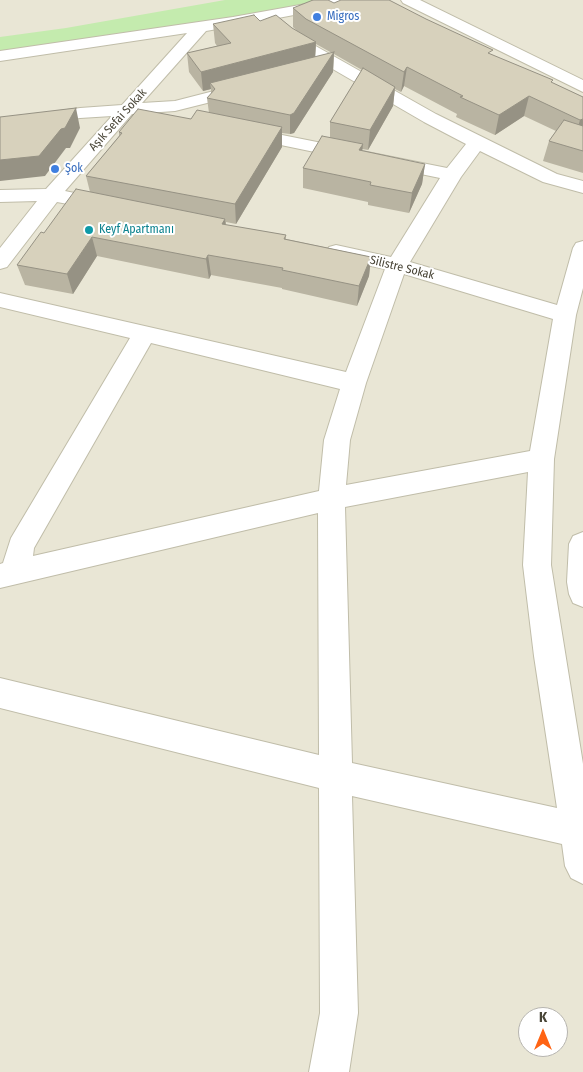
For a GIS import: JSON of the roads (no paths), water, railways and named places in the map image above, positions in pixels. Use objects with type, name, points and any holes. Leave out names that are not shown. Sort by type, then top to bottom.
[{"type":"street","points":[[0,56],[201,27],[352,0]]},
{"type":"street","points":[[401,3],[575,78],[583,88]]},
{"type":"street","points":[[401,3],[583,101]]},
{"type":"street","points":[[266,16],[299,43],[477,142],[550,178],[583,187]]},
{"type":"street","name":"Aşık Sefai Sokak","points":[[0,262],[52,195],[201,27]]},
{"type":"street","points":[[316,68],[335,64]]},
{"type":"street","points":[[0,125],[80,113],[175,106],[260,84]]},
{"type":"street","points":[[128,109],[185,121]]},
{"type":"street","points":[[232,130],[452,175]]},
{"type":"street","points":[[329,1072],[339,1013],[331,499],[337,440],[354,383],[397,265],[452,175],[477,142]]},
{"type":"street","points":[[0,196],[52,195],[119,208]]},
{"type":"street","points":[[583,248],[565,316],[542,459],[537,565],[583,866]]},
{"type":"street","name":"Silistre Sokak","points":[[321,249],[397,265],[565,316]]},
{"type":"street","points":[[0,300],[354,383]]},
{"type":"street","points":[[4,576],[145,333]]},
{"type":"street","points":[[4,576],[331,499],[542,459]]},
{"type":"street","points":[[583,544],[581,582],[583,594]]},
{"type":"street","points":[[0,693],[336,776],[577,830]]},
{"type":"place","name":"Migros","points":[[317,17]]},
{"type":"place","name":"Şok","points":[[55,169]]},
{"type":"place","name":"Keyf Apartmanı","points":[[89,230]]}]
